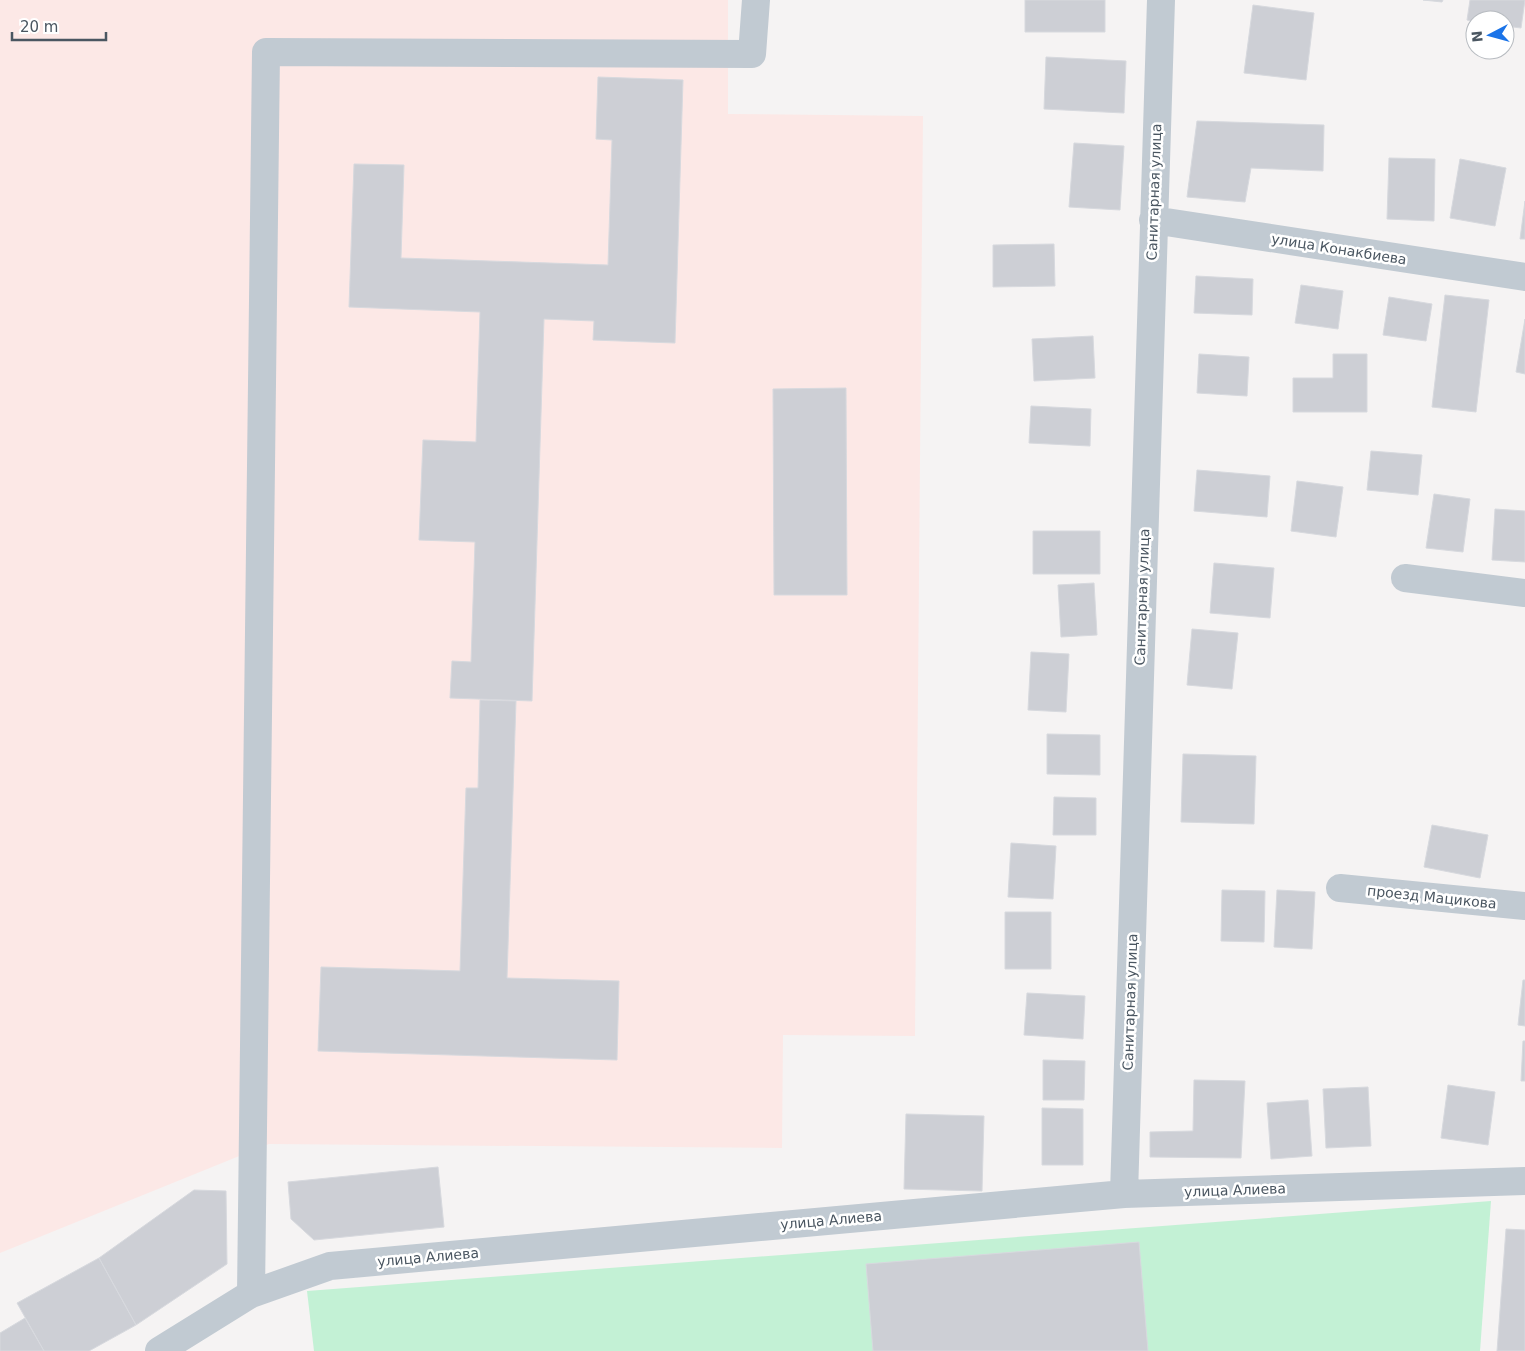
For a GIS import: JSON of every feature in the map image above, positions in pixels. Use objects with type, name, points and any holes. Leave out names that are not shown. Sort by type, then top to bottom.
[{"type":"street","points":[[251,1294],[266,52],[752,54],[756,0]]},
{"type":"street","name":"Санитарная улица","points":[[1124,1194],[1161,0]]},
{"type":"street","name":"улица Конакбиева","points":[[1154,220],[1525,277]]},
{"type":"street","points":[[1405,578],[1525,593]]},
{"type":"street","name":"проезд Мацикова","points":[[1340,888],[1525,906]]},
{"type":"street","name":"улица Алиева","points":[[159,1351],[251,1294],[330,1266],[1124,1194],[1525,1181]]},
{"type":"shaded area","points":[[0,0],[728,0],[728,114],[923,116],[915,1036],[783,1035],[782,1148],[269,1144],[0,1253]]},
{"type":"green space","points":[[1491,1201],[1480,1351],[314,1351],[307,1291]]},
{"type":"building","points":[[1025,0],[1105,0],[1105,32],[1025,32]]},
{"type":"building","points":[[1423,0],[1443,0],[1442,2]]},
{"type":"building","points":[[1470,0],[1525,0],[1521,28],[1515,27],[1515,10],[1468,10]]},
{"type":"building","points":[[1253,5],[1314,13],[1306,80],[1244,73]]},
{"type":"building","points":[[1046,57],[1126,61],[1124,113],[1044,109]]},
{"type":"building","points":[[598,77],[683,80],[675,343],[593,340],[594,321],[544,319],[532,701],[450,698],[452,661],[471,662],[475,542],[419,540],[423,440],[476,442],[480,312],[349,307],[354,164],[404,165],[401,258],[608,265],[612,140],[596,139]]},
{"type":"building","points":[[1197,121],[1324,125],[1323,171],[1251,168],[1245,202],[1187,197]]},
{"type":"building","points":[[1074,143],[1124,146],[1120,210],[1069,207]]},
{"type":"building","points":[[1389,158],[1435,159],[1434,221],[1387,219]]},
{"type":"building","points":[[1460,159],[1506,168],[1495,226],[1450,218]]},
{"type":"building","points":[[1525,201],[1525,239],[1520,239]]},
{"type":"building","points":[[1054,244],[1055,286],[993,287],[993,245]]},
{"type":"building","points":[[1196,276],[1253,279],[1252,315],[1194,313]]},
{"type":"building","points":[[1301,285],[1343,291],[1338,329],[1295,323]]},
{"type":"building","points":[[1445,295],[1489,300],[1476,412],[1432,407]]},
{"type":"building","points":[[1389,297],[1432,304],[1426,341],[1383,335]]},
{"type":"building","points":[[1525,319],[1525,374],[1516,372]]},
{"type":"building","points":[[1093,336],[1095,378],[1034,381],[1032,339]]},
{"type":"building","points":[[1199,354],[1249,357],[1247,396],[1197,393]]},
{"type":"building","points":[[1333,354],[1367,354],[1367,412],[1293,412],[1293,378],[1333,378]]},
{"type":"building","points":[[846,388],[847,595],[774,595],[773,389]]},
{"type":"building","points":[[1031,406],[1091,409],[1090,446],[1029,443]]},
{"type":"building","points":[[1371,451],[1422,455],[1418,495],[1367,490]]},
{"type":"building","points":[[1197,470],[1270,476],[1267,517],[1194,511]]},
{"type":"building","points":[[1297,481],[1343,487],[1336,537],[1291,531]]},
{"type":"building","points":[[1434,494],[1470,499],[1463,552],[1426,548]]},
{"type":"building","points":[[1495,509],[1525,511],[1525,562],[1492,560]]},
{"type":"building","points":[[1033,531],[1100,531],[1100,574],[1033,574]]},
{"type":"building","points":[[1214,563],[1274,568],[1270,618],[1210,613]]},
{"type":"building","points":[[1094,583],[1097,635],[1061,637],[1058,585]]},
{"type":"building","points":[[1192,629],[1238,633],[1232,689],[1187,685]]},
{"type":"building","points":[[1031,652],[1069,654],[1066,712],[1028,710]]},
{"type":"building","points":[[480,700],[516,701],[507,978],[619,981],[617,1060],[318,1051],[321,967],[460,971],[466,788],[478,788]]},
{"type":"building","points":[[1047,734],[1100,735],[1100,775],[1047,774]]},
{"type":"building","points":[[1183,754],[1256,756],[1254,824],[1181,822]]},
{"type":"building","points":[[1054,797],[1096,798],[1096,835],[1053,835]]},
{"type":"building","points":[[1432,825],[1488,835],[1480,878],[1424,867]]},
{"type":"building","points":[[1011,843],[1056,846],[1053,899],[1008,897]]},
{"type":"building","points":[[1222,890],[1265,891],[1264,942],[1221,941]]},
{"type":"building","points":[[1277,890],[1315,892],[1312,949],[1274,947]]},
{"type":"building","points":[[1005,912],[1051,912],[1051,969],[1005,969]]},
{"type":"building","points":[[1523,980],[1525,980],[1525,1026],[1518,1025]]},
{"type":"building","points":[[1027,993],[1085,996],[1083,1039],[1024,1035]]},
{"type":"building","points":[[1523,1041],[1525,1041],[1525,1081],[1521,1081]]},
{"type":"building","points":[[1043,1060],[1085,1061],[1084,1100],[1043,1100]]},
{"type":"building","points":[[1194,1080],[1245,1081],[1241,1158],[1150,1157],[1150,1132],[1193,1131]]},
{"type":"building","points":[[1448,1085],[1495,1092],[1488,1145],[1441,1138]]},
{"type":"building","points":[[1368,1087],[1371,1146],[1326,1148],[1323,1089]]},
{"type":"building","points":[[1308,1100],[1312,1156],[1271,1159],[1267,1103]]},
{"type":"building","points":[[1042,1108],[1083,1109],[1083,1165],[1042,1165]]},
{"type":"building","points":[[906,1114],[984,1116],[982,1191],[904,1189]]},
{"type":"building","points":[[438,1167],[444,1227],[314,1240],[291,1219],[288,1182]]},
{"type":"building","points":[[194,1190],[226,1191],[227,1264],[136,1325],[99,1258]]},
{"type":"building","points":[[1506,1229],[1525,1230],[1525,1351],[1497,1351]]},
{"type":"building","points":[[1139,1242],[1148,1351],[873,1351],[866,1264]]},
{"type":"building","points":[[99,1258],[136,1325],[89,1351],[44,1351],[17,1303]]},
{"type":"building","points":[[25,1318],[44,1351],[0,1351],[0,1333]]}]
